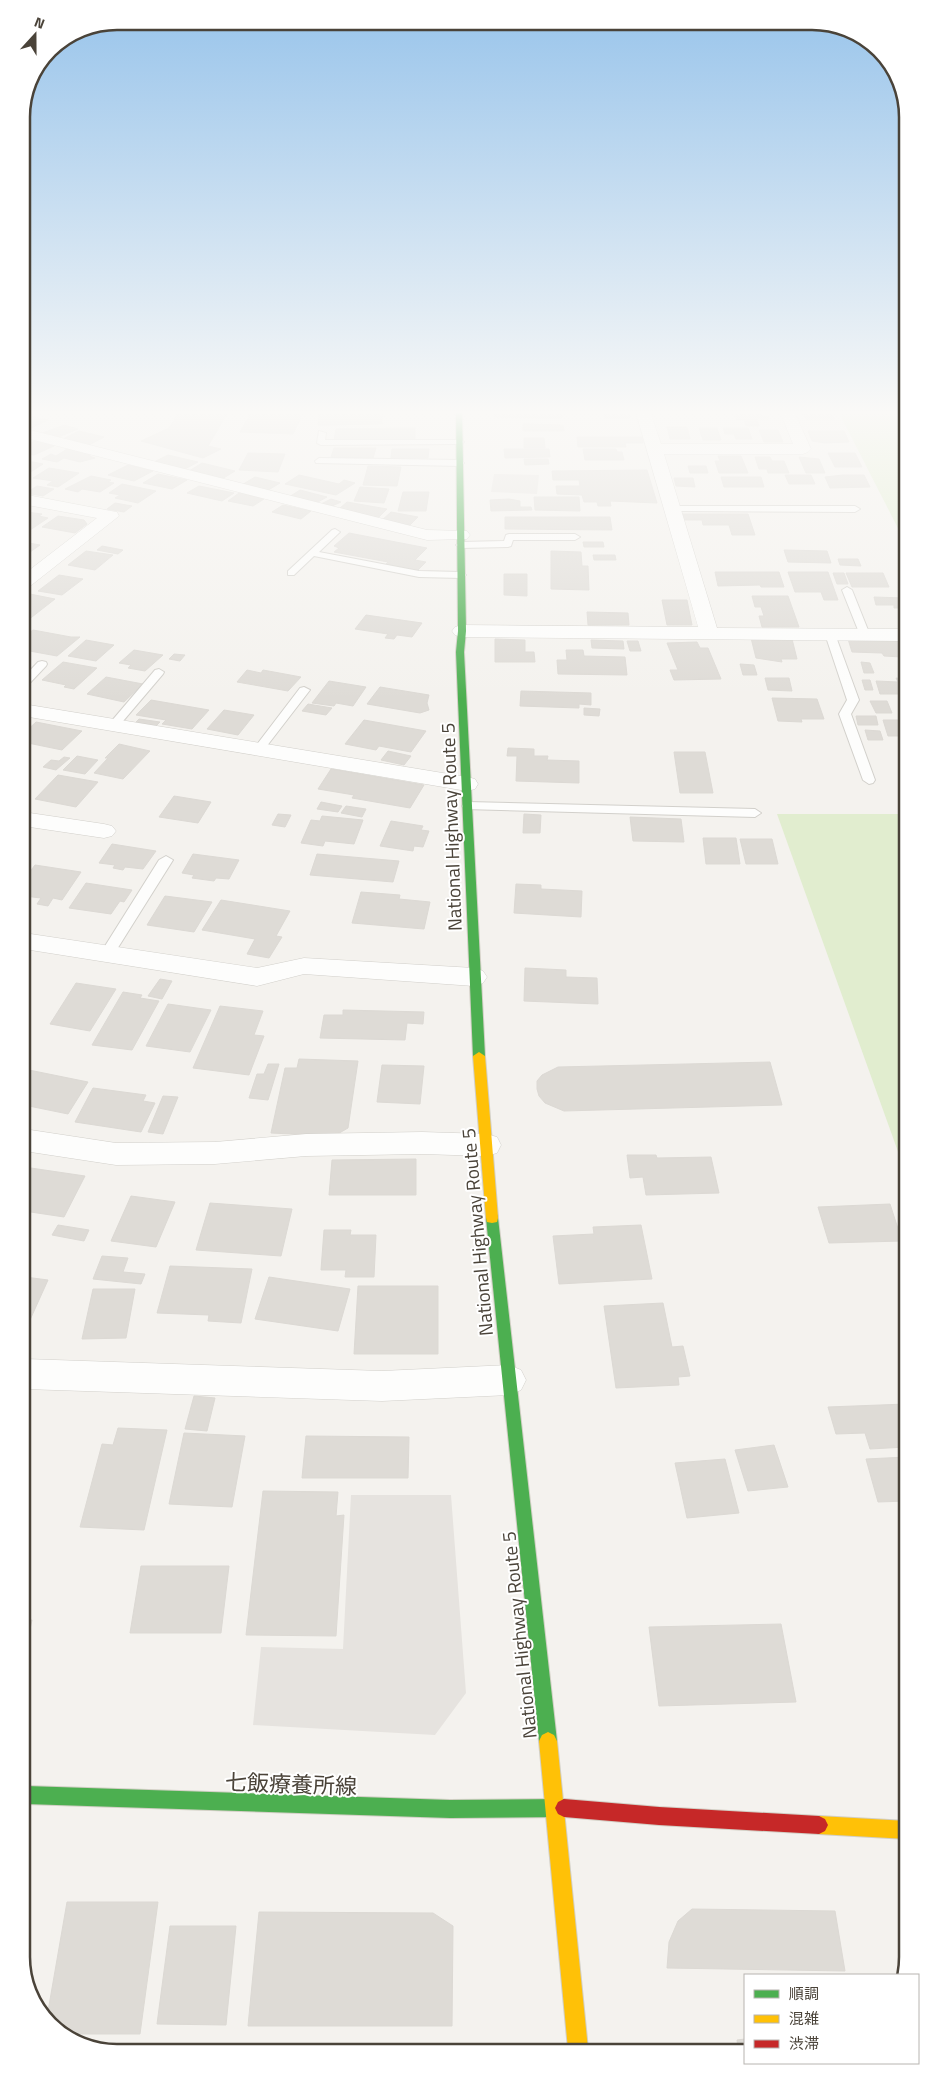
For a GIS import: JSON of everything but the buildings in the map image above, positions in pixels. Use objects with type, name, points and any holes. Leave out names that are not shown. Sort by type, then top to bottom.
[{"type":"main road","name":"National Highway Route 5","points":[[461,506],[462,631],[460,652],[468,784],[474,978],[486,1145],[555,1807],[564,1931],[577,2044]]},
{"type":"main road","name":"七飯療養所線","points":[[30,1795],[450,1809],[555,1807],[659,1816],[899,1830]]},
{"type":"street","points":[[30,578],[111,516],[58,506]]},
{"type":"street","points":[[305,506],[428,535],[461,540]]},
{"type":"street","points":[[672,506],[709,633]]},
{"type":"street","points":[[462,631],[899,635]]},
{"type":"street","points":[[30,711],[468,784]]},
{"type":"street","points":[[30,820],[104,831]]},
{"type":"street","points":[[30,942],[257,977],[304,966],[474,978]]},
{"type":"street","points":[[30,1141],[116,1154],[215,1153],[306,1145],[422,1143],[486,1145]]},
{"type":"street","points":[[30,1374],[382,1386],[509,1380]]},
{"type":"lane","points":[[673,509],[855,509]]},
{"type":"lane","points":[[291,573],[335,532]]},
{"type":"lane","points":[[461,540],[508,544],[509,538],[574,538]]},
{"type":"lane","points":[[312,553],[419,574],[461,575]]},
{"type":"lane","points":[[847,590],[864,635]]},
{"type":"lane","points":[[830,634],[853,700],[845,714],[869,780]]},
{"type":"lane","points":[[30,677],[42,664]]},
{"type":"lane","points":[[114,725],[159,672]]},
{"type":"lane","points":[[259,749],[304,690]]},
{"type":"lane","points":[[468,806],[755,813]]},
{"type":"lane","points":[[107,954],[166,860]]},
{"type":"green space","points":[[887,506],[899,506],[899,530]]},
{"type":"green space","points":[[777,814],[899,814],[899,1154]]},
{"type":"shaded area","points":[[351,1495],[451,1495],[466,1693],[435,1735],[253,1725],[261,1647],[343,1649]]},
{"type":"traffic: fast","points":[[460,506],[462,631],[460,652],[479,1056]]},
{"type":"traffic: fast","points":[[492,1218],[548,1741]]},
{"type":"traffic: fast","points":[[30,1795],[450,1809],[564,1808]]},
{"type":"traffic: slow","points":[[479,1056],[492,1218]]},
{"type":"traffic: slow","points":[[548,1741],[578,2044]]},
{"type":"traffic: slow","points":[[819,1825],[899,1830]]},
{"type":"traffic: jam","points":[[564,1808],[659,1816],[819,1825]]}]
